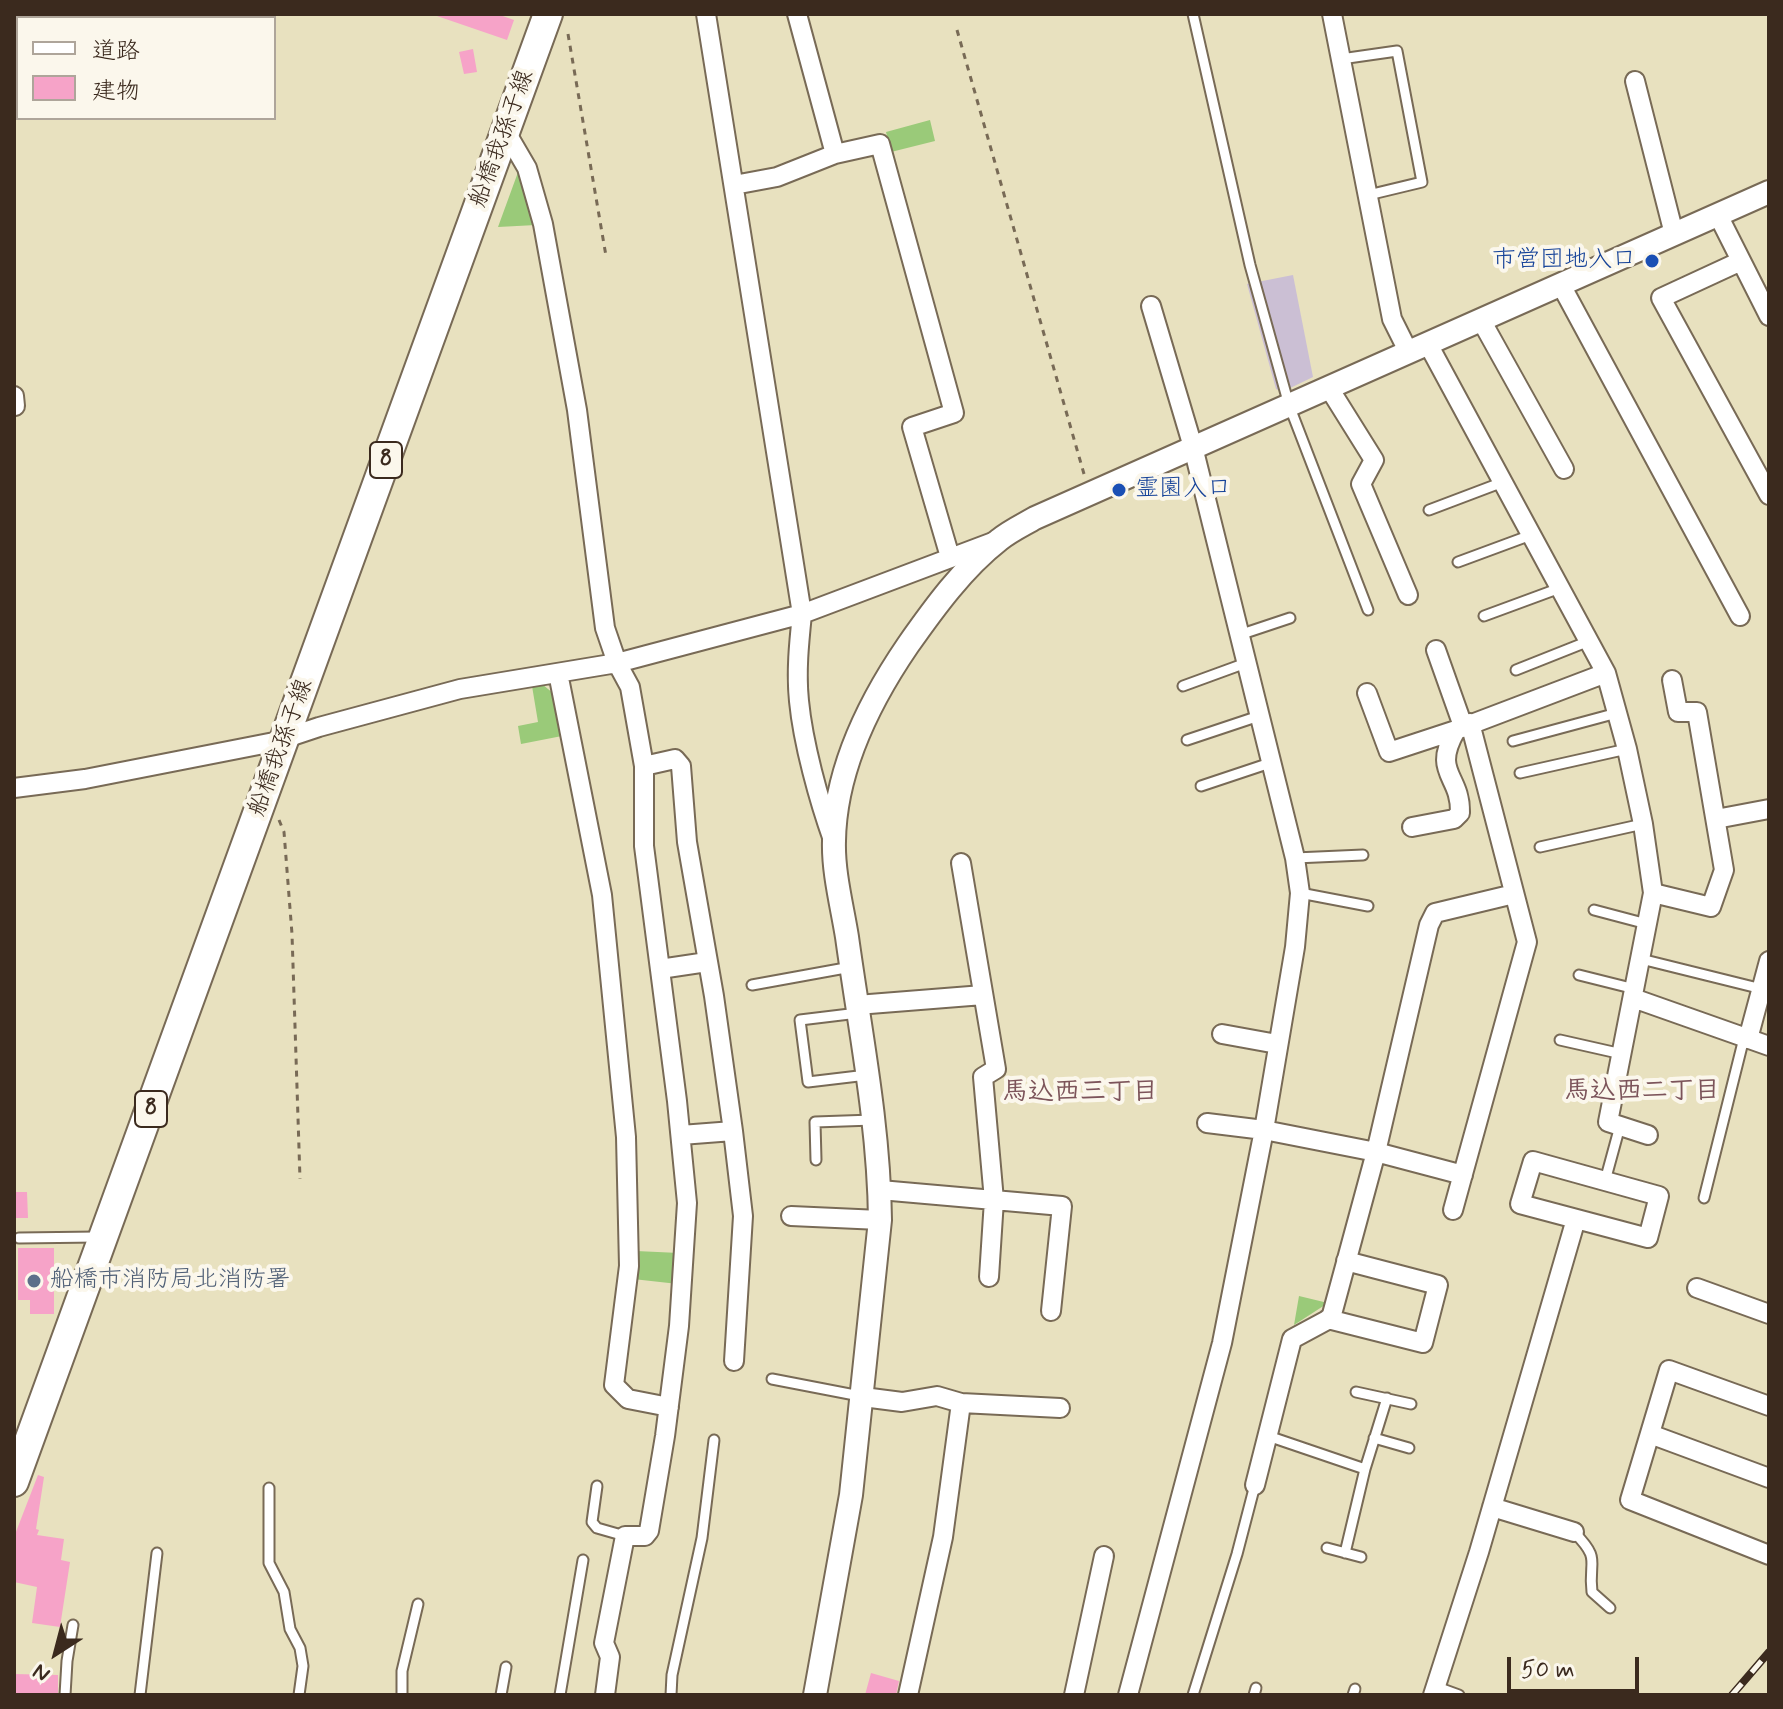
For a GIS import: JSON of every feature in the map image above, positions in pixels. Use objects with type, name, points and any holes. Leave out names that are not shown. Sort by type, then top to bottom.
[{"type":"main road","name":"船橋我孫子線","points":[[14,1482],[506,132],[558,24]]},
{"type":"street","points":[[706,14],[802,614],[798,659],[799,702],[822,810],[834,842],[868,1075],[880,1190],[880,1220],[863,1397],[842,1553],[815,1695]]},
{"type":"street","points":[[797,14],[835,154]]},
{"type":"street","points":[[1332,14],[1392,319],[1419,348],[1503,482],[1606,673],[1627,749],[1643,824],[1653,893],[1608,1122],[1648,1135]]},
{"type":"street","points":[[1635,81],[1674,234]]},
{"type":"street","points":[[506,132],[527,168],[543,224],[577,410],[605,628],[617,663],[630,687],[644,766],[644,846],[687,1203],[679,1326],[649,1531],[645,1536],[625,1536],[604,1643],[610,1657],[605,1695]]},
{"type":"street","points":[[734,185],[777,177],[835,154],[880,144],[954,413],[912,427],[950,557]]},
{"type":"street","points":[[14,788],[85,779],[274,742],[460,689],[617,663],[802,614],[999,539],[1089,493],[1769,192]]},
{"type":"street","points":[[1718,215],[1769,316]]},
{"type":"street","points":[[1741,261],[1661,298],[1769,495]]},
{"type":"street","points":[[1561,285],[1740,616]]},
{"type":"street","points":[[1128,1695],[1222,1343],[1264,1130],[1295,947],[1300,893],[1295,858],[1193,447],[1151,306]]},
{"type":"street","points":[[1481,320],[1564,469]]},
{"type":"street","points":[[1329,388],[1374,460],[1361,484],[1408,595]]},
{"type":"street","points":[[834,842],[839,799],[849,763],[878,691],[929,615],[962,575],[999,539]]},
{"type":"street","points":[[1436,650],[1463,726],[1527,942],[1453,1210]]},
{"type":"street","points":[[558,673],[602,895],[626,1137],[629,1266],[614,1385],[628,1399],[669,1407]]},
{"type":"street","points":[[1367,693],[1389,752],[1606,673]]},
{"type":"street","points":[[1653,893],[1711,907],[1724,870],[1697,712],[1678,712],[1672,680]]},
{"type":"street","points":[[1412,827],[1454,819],[1460,813],[1461,802],[1444,759],[1446,747],[1463,726]]},
{"type":"street","points":[[644,766],[675,759],[681,766],[687,842],[733,1131],[743,1216],[734,1361]]},
{"type":"street","points":[[1716,819],[1769,809]]},
{"type":"street","points":[[961,863],[996,1069],[983,1077],[994,1200],[989,1277]]},
{"type":"street","points":[[1255,1485],[1292,1339],[1331,1318],[1376,1152],[1429,925],[1435,913],[1514,894]]},
{"type":"street","points":[[660,969],[707,962]]},
{"type":"street","points":[[1746,1038],[1769,963]]},
{"type":"street","points":[[1634,994],[1769,1046]]},
{"type":"street","points":[[858,1009],[983,995]]},
{"type":"street","points":[[1222,1034],[1277,1044]]},
{"type":"street","points":[[1207,1123],[1264,1130],[1376,1152],[1463,1175]]},
{"type":"street","points":[[681,1135],[733,1131]]},
{"type":"street","points":[[1533,1161],[1659,1196],[1648,1238],[1576,1219],[1520,1204],[1533,1161]]},
{"type":"street","points":[[880,1190],[1062,1206],[1051,1311]]},
{"type":"street","points":[[791,1216],[880,1220]]},
{"type":"street","points":[[1435,1691],[1576,1219]]},
{"type":"street","points":[[1328,1319],[1423,1343],[1438,1285],[1346,1261]]},
{"type":"street","points":[[1697,1288],[1769,1314]]},
{"type":"street","points":[[1769,1406],[1669,1370],[1630,1500],[1769,1555]]},
{"type":"street","points":[[863,1397],[902,1402],[937,1396],[961,1403],[1060,1408]]},
{"type":"street","points":[[908,1695],[943,1537],[961,1403]]},
{"type":"street","points":[[1650,1434],[1769,1478]]},
{"type":"street","points":[[1492,1507],[1574,1532]]},
{"type":"street","points":[[1074,1695],[1104,1556]]},
{"type":"lane","points":[[1193,14],[1250,265],[1289,405],[1368,610]]},
{"type":"lane","points":[[1341,59],[1397,51],[1422,182],[1368,195]]},
{"type":"lane","points":[[1429,510],[1503,482]]},
{"type":"lane","points":[[1458,562],[1531,535]]},
{"type":"lane","points":[[1484,616],[1560,588]]},
{"type":"lane","points":[[1239,635],[1290,618]]},
{"type":"lane","points":[[1516,670],[1589,641]]},
{"type":"lane","points":[[1183,686],[1246,663]]},
{"type":"lane","points":[[1513,741],[1617,713]]},
{"type":"lane","points":[[1187,740],[1259,716]]},
{"type":"lane","points":[[1520,773],[1627,749]]},
{"type":"lane","points":[[1201,786],[1270,763]]},
{"type":"lane","points":[[1540,847],[1643,824]]},
{"type":"lane","points":[[1295,858],[1363,855]]},
{"type":"lane","points":[[1300,893],[1368,906]]},
{"type":"lane","points":[[1594,910],[1647,924]]},
{"type":"lane","points":[[1641,959],[1762,989]]},
{"type":"lane","points":[[752,985],[851,967]]},
{"type":"lane","points":[[1579,975],[1634,994]]},
{"type":"lane","points":[[858,1009],[800,1020],[808,1082],[868,1075]]},
{"type":"lane","points":[[1704,1198],[1746,1038]]},
{"type":"lane","points":[[1560,1040],[1622,1054]]},
{"type":"lane","points":[[816,1160],[815,1122],[873,1120]]},
{"type":"lane","points":[[1605,1181],[1620,1126]]},
{"type":"lane","points":[[19,1238],[105,1236]]},
{"type":"lane","points":[[772,1379],[863,1397]]},
{"type":"lane","points":[[1356,1392],[1411,1404]]},
{"type":"lane","points":[[1345,1553],[1365,1469],[1387,1398]]},
{"type":"lane","points":[[1268,1436],[1365,1469]]},
{"type":"lane","points":[[1374,1438],[1409,1448]]},
{"type":"lane","points":[[671,1695],[672,1675],[702,1538],[714,1440]]},
{"type":"lane","points":[[1193,1695],[1255,1485]]},
{"type":"lane","points":[[597,1486],[592,1522],[597,1528],[625,1536]]},
{"type":"lane","points":[[269,1488],[269,1563],[284,1592],[290,1629],[300,1648],[303,1666],[299,1695]]},
{"type":"lane","points":[[1574,1532],[1589,1547],[1594,1563],[1592,1592],[1610,1608]]},
{"type":"lane","points":[[1327,1548],[1361,1557]]},
{"type":"lane","points":[[140,1695],[157,1553]]},
{"type":"lane","points":[[560,1695],[583,1560]]},
{"type":"lane","points":[[402,1695],[402,1671],[418,1604]]},
{"type":"lane","points":[[65,1695],[73,1625]]},
{"type":"lane","points":[[501,1695],[506,1667]]},
{"type":"lane","points":[[1435,1691],[1459,1695]]},
{"type":"path","points":[[558,24],[606,256]]},
{"type":"path","points":[[957,30],[1089,493]]},
{"type":"path","points":[[266,791],[284,832],[292,934],[300,1179]]},
{"type":"shaded area","points":[[1293,275],[1313,377],[1282,392],[1276,389],[1247,284]]},
{"type":"green space","points":[[930,120],[935,141],[891,152],[886,132]]},
{"type":"green space","points":[[521,164],[536,225],[498,227]]},
{"type":"green space","points":[[542,684],[554,694],[562,736],[521,744],[518,726],[538,722],[532,686]]},
{"type":"green space","points":[[636,1251],[679,1253],[678,1284],[633,1279]]},
{"type":"green space","points":[[1299,1296],[1328,1303],[1294,1325]]},
{"type":"building","points":[[437,14],[497,14],[514,20],[507,40]]},
{"type":"building","points":[[473,49],[477,72],[464,74],[459,52]]},
{"type":"building","points":[[14,1192],[27,1192],[28,1218],[14,1218]]},
{"type":"building","points":[[18,1248],[54,1248],[54,1314],[30,1314],[30,1300],[18,1300]]},
{"type":"building","points":[[38,1475],[44,1477],[37,1535],[64,1539],[61,1560],[70,1562],[60,1627],[32,1623],[37,1587],[14,1582],[14,1537]]},
{"type":"building","points":[[871,1673],[899,1681],[896,1695],[865,1695]]},
{"type":"building","points":[[14,1674],[58,1675],[58,1695],[14,1695]]},
{"type":"railway","points":[[1732,1695],[1769,1652]]},
{"type":"place","name":"市営団地入口","points":[[1652,261]]},
{"type":"place","name":"霊園入口","points":[[1119,490]]},
{"type":"place","name":"船橋市消防局北消防署","points":[[34,1281]]},
{"type":"district","name":"馬込西二丁目","points":[[1642,1093]]},
{"type":"district","name":"馬込西三丁目","points":[[1080,1094]]}]
